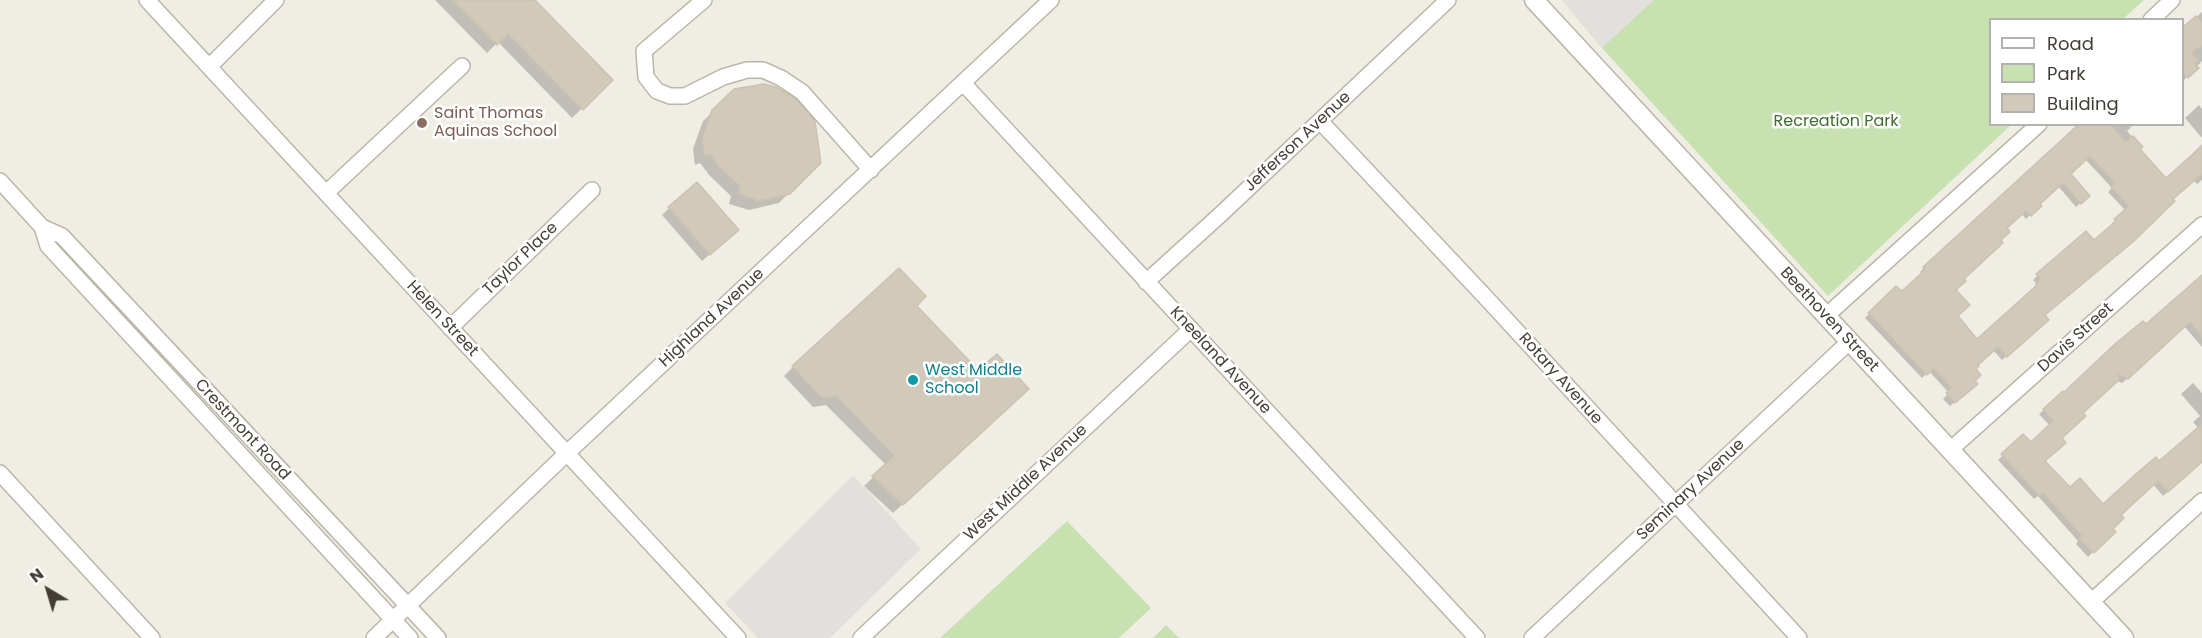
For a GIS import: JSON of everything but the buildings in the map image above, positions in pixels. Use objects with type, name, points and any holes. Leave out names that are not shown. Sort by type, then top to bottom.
[{"type":"street","name":"Helen Street","points":[[147,0],[738,638]]},
{"type":"street","points":[[209,67],[276,0]]},
{"type":"street","points":[[704,0],[644,51],[646,77],[657,91],[670,96],[685,96],[723,77],[747,70],[763,70],[781,78],[802,92],[871,170]]},
{"type":"street","name":"Jefferson Avenue","points":[[1146,282],[1448,0]]},
{"type":"street","name":"Beethoven Street","points":[[1534,0],[2124,638]]},
{"type":"street","points":[[2153,18],[2172,0]]},
{"type":"street","name":"Highland Avenue","points":[[374,638],[566,454],[871,170],[1048,1]]},
{"type":"street","points":[[326,193],[462,66]]},
{"type":"street","name":"Kneeland Avenue","points":[[963,83],[1477,638]]},
{"type":"street","name":"Rotary Avenue","points":[[1320,121],[1799,638]]},
{"type":"street","points":[[1826,316],[2037,126]]},
{"type":"street","name":"Crestmont Road","points":[[0,181],[42,227],[62,236],[438,638]]},
{"type":"street","name":"Taylor Place","points":[[450,328],[592,190]]},
{"type":"street","name":"Davis Street","points":[[1950,450],[2202,225]]},
{"type":"street","name":"Crestmont Road","points":[[42,227],[48,246],[410,638]]},
{"type":"street","name":"West Middle Avenue","points":[[861,638],[1191,329]]},
{"type":"street","name":"Seminary Avenue","points":[[1532,638],[1849,342]]},
{"type":"street","points":[[0,473],[152,638]]},
{"type":"street","points":[[2091,602],[2202,501]]},
{"type":"green space","name":"Recreation Park","points":[[1562,0],[2144,0],[2124,18],[1989,18],[1989,126],[2010,126],[1828,296],[1602,48]]},
{"type":"green space","points":[[1067,521],[1151,608],[1119,638],[940,638]]},
{"type":"green space","points":[[1166,625],[1179,638],[1153,638]]},
{"type":"shaded area","points":[[1562,0],[1654,0],[1602,48]]},
{"type":"shaded area","points":[[853,475],[921,549],[830,638],[758,638],[725,603]]},
{"type":"place","name":"Saint Thomas Aquinas School","points":[[422,123]]},
{"type":"place","name":"West Middle School","points":[[913,380]]}]
